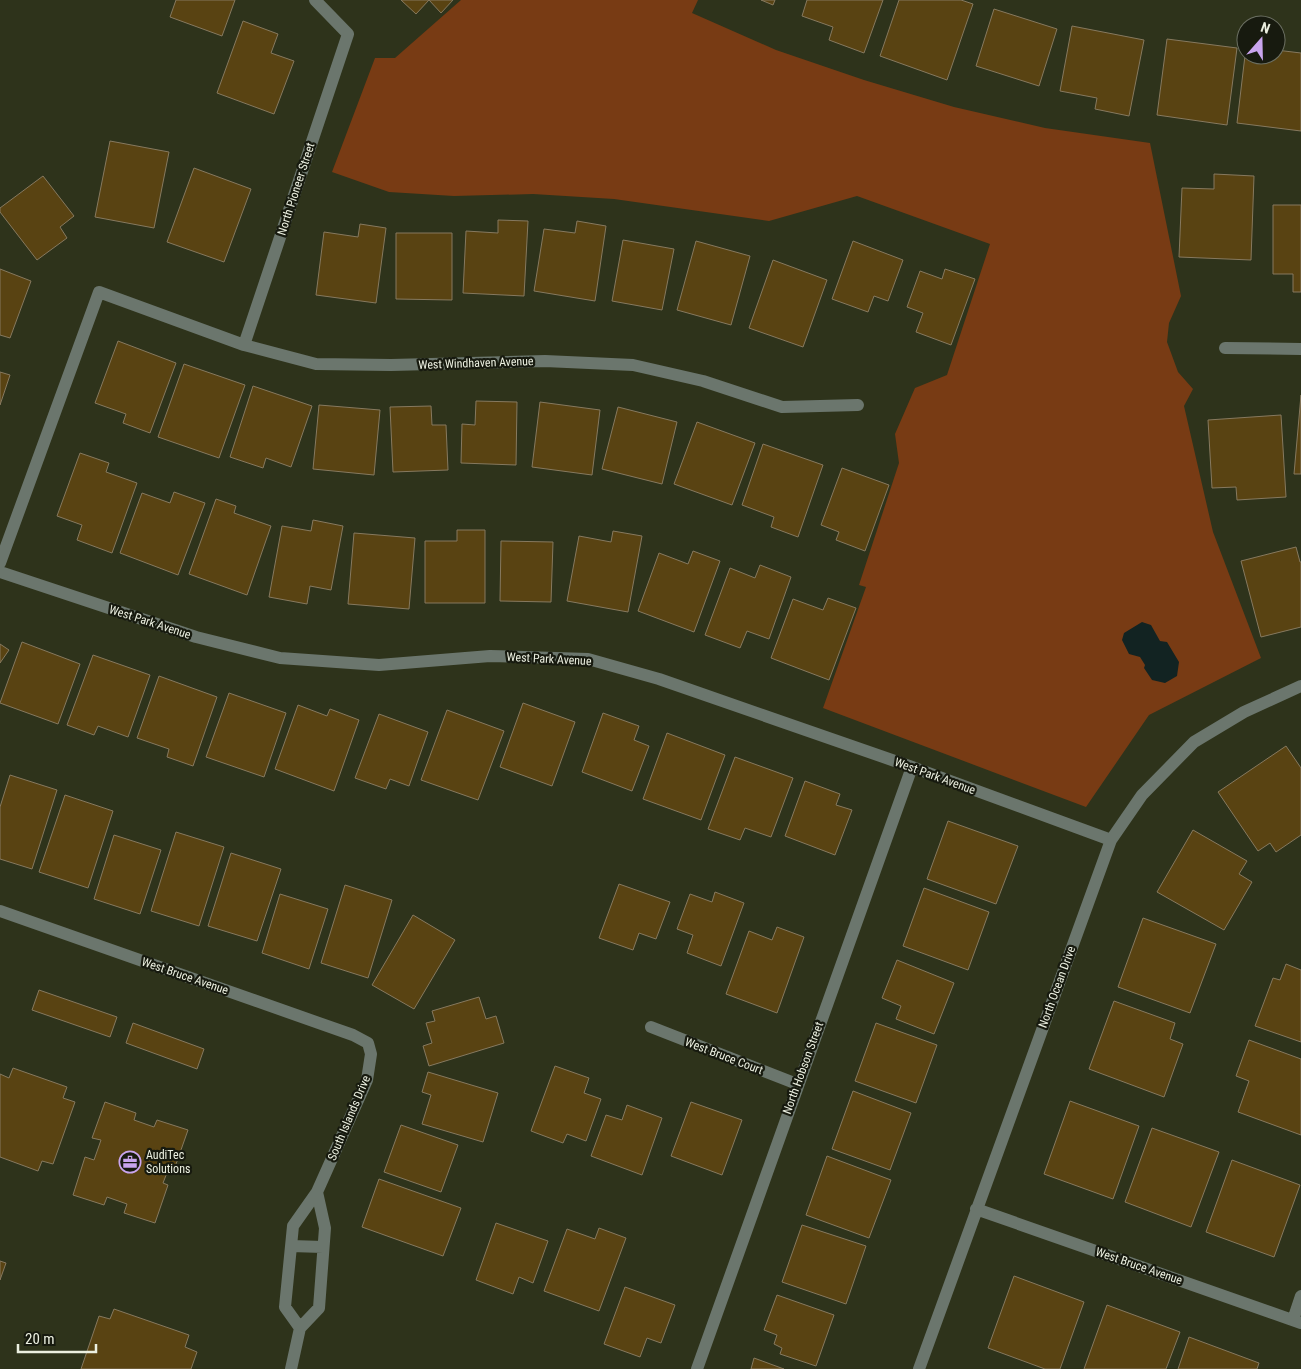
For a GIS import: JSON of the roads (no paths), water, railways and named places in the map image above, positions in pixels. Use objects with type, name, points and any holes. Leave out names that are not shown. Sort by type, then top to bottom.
[{"type":"street","name":"North Pioneer Street","points":[[244,345],[348,34],[315,0]]},
{"type":"street","name":"West Windhaven Avenue","points":[[0,563],[100,292],[244,345],[316,364],[391,365],[545,361],[633,365],[703,381],[782,407],[858,405]]},
{"type":"street","points":[[1225,348],[1301,349]]},
{"type":"street","name":"West Park Avenue","points":[[0,572],[196,637],[280,658],[379,665],[490,656],[588,659],[659,679],[912,767],[1111,840]]},
{"type":"street","name":"North Ocean Drive","points":[[919,1369],[1111,840],[1142,795],[1194,742],[1244,712],[1300,686]]},
{"type":"street","name":"North Hobson Street","points":[[697,1369],[912,767]]},
{"type":"street","name":"West Bruce Avenue","points":[[0,911],[344,1032],[368,1043]]},
{"type":"street","name":"West Bruce Court","points":[[651,1027],[798,1084]]},
{"type":"street","name":"South Islands Drive","points":[[300,1328],[285,1307],[293,1226],[317,1192],[367,1080],[371,1054],[368,1043]]},
{"type":"street","points":[[291,1369],[300,1328],[319,1308],[324,1228],[317,1192]]},
{"type":"street","name":"West Bruce Avenue","points":[[976,1209],[1297,1321]]},
{"type":"street","points":[[291,1246],[323,1247]]},
{"type":"street","points":[[1297,1321],[1301,1296]]},
{"type":"place","name":"AudiTec Solutions","points":[[130,1162]]}]
